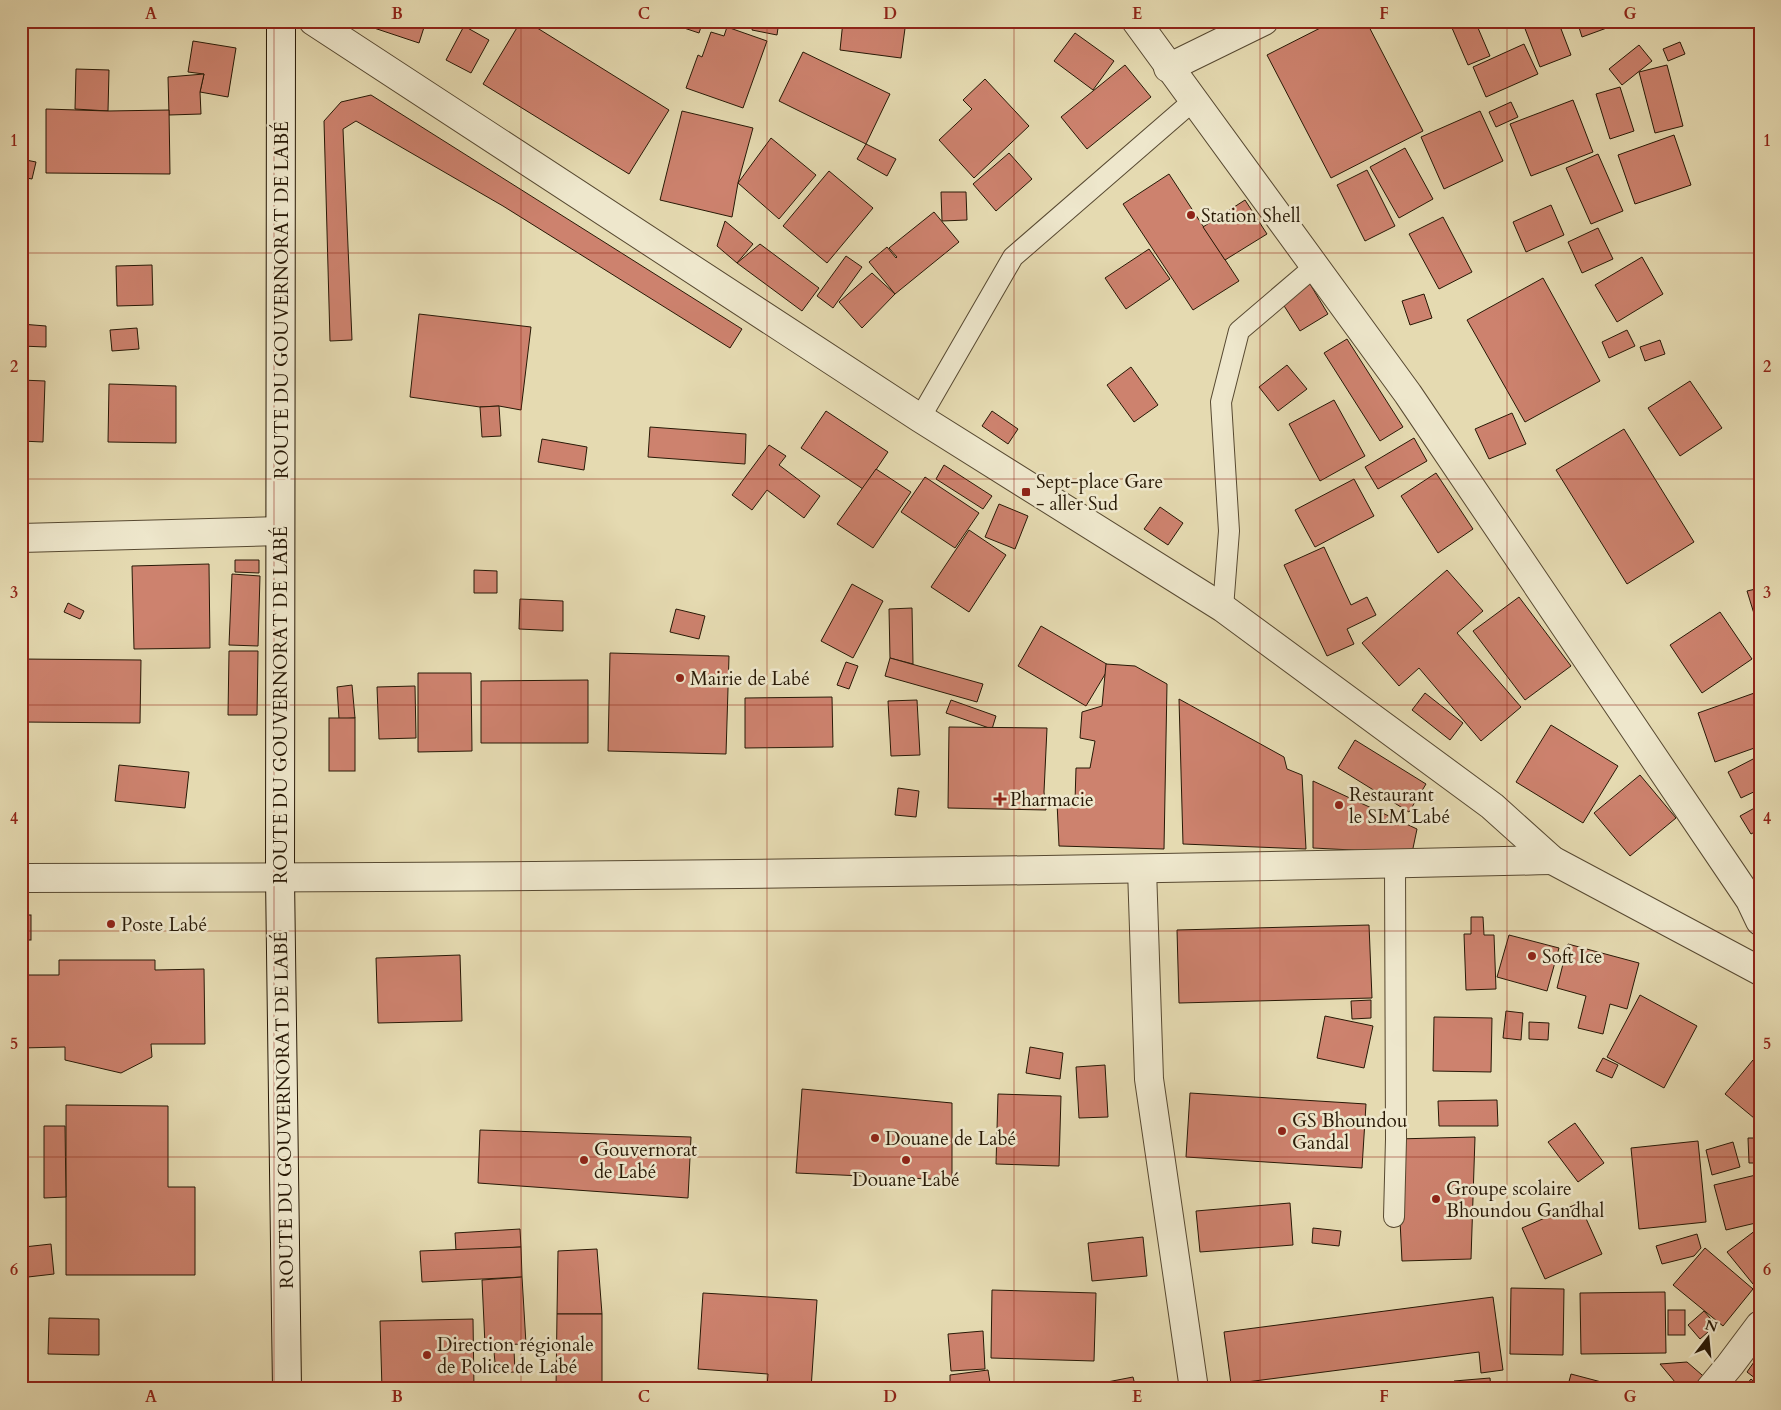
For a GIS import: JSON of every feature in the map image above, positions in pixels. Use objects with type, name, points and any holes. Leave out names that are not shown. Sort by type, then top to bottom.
[{"type":"street","name":"ROUTE DU GOUVERNORAT DE LABÉ","points":[[281,21],[280,878],[287,1389]]},
{"type":"street","points":[[313,21],[920,418],[1223,608],[1492,806],[1552,860],[1760,971]]},
{"type":"street","points":[[1136,21],[1168,68],[1408,394],[1750,900],[1760,921]]},
{"type":"street","points":[[1168,68],[1264,21]]},
{"type":"street","points":[[21,538],[280,531]]},
{"type":"street","points":[[21,878],[280,878],[1142,870],[1552,860]]},
{"type":"street","points":[[1142,870],[1150,1079],[1194,1389]]},
{"type":"street","points":[[1710,1389],[1760,1324]]},
{"type":"lane","points":[[920,418],[1013,257],[1193,100]]},
{"type":"lane","points":[[1223,608],[1230,531],[1221,402],[1239,331],[1314,266]]},
{"type":"lane","points":[[1394,1217],[1396,1139],[1395,864]]},
{"type":"building","points":[[367,21],[426,21],[419,43],[365,25]]},
{"type":"building","points":[[521,21],[526,21],[669,110],[629,174],[483,84]]},
{"type":"building","points":[[686,21],[703,21],[699,33],[684,28]]},
{"type":"building","points":[[754,21],[779,21],[777,35],[752,30]]},
{"type":"building","points":[[843,21],[906,21],[901,58],[840,50]]},
{"type":"building","points":[[1334,21],[1366,21],[1423,131],[1331,178],[1267,55]]},
{"type":"building","points":[[1449,21],[1475,21],[1490,56],[1468,65]]},
{"type":"building","points":[[1522,21],[1558,21],[1571,55],[1540,67]]},
{"type":"building","points":[[1577,21],[1626,21],[1582,37]]},
{"type":"building","points":[[464,26],[489,40],[471,73],[446,60]]},
{"type":"building","points":[[727,27],[767,41],[743,108],[686,88],[698,55],[702,57],[711,32],[724,36]]},
{"type":"building","points":[[1075,33],[1114,61],[1093,90],[1054,61]]},
{"type":"building","points":[[193,41],[236,48],[228,97],[200,92],[204,74],[188,72]]},
{"type":"building","points":[[1680,42],[1685,54],[1668,61],[1663,49]]},
{"type":"building","points":[[1524,44],[1538,74],[1486,97],[1473,67]]},
{"type":"building","points":[[1639,45],[1652,61],[1622,85],[1609,69]]},
{"type":"building","points":[[803,52],[890,94],[866,144],[779,101]]},
{"type":"building","points":[[1125,65],[1151,97],[1087,149],[1061,117]]},
{"type":"building","points":[[1667,65],[1683,126],[1655,133],[1639,72]]},
{"type":"building","points":[[76,69],[109,70],[108,111],[75,109]]},
{"type":"building","points":[[204,74],[200,92],[201,114],[169,115],[168,77]]},
{"type":"building","points":[[985,79],[1029,126],[974,178],[939,140],[972,109],[963,100]]},
{"type":"building","points":[[1620,87],[1634,131],[1610,139],[1596,94]]},
{"type":"building","points":[[371,95],[742,329],[730,348],[503,206],[356,121],[343,129],[352,340],[330,341],[324,121],[341,102]]},
{"type":"building","points":[[1573,100],[1593,152],[1531,176],[1510,124]]},
{"type":"building","points":[[1511,102],[1518,117],[1496,127],[1489,112]]},
{"type":"building","points":[[46,109],[169,110],[170,174],[46,173]]},
{"type":"building","points":[[682,111],[753,128],[738,183],[732,217],[660,200]]},
{"type":"building","points":[[1480,111],[1503,161],[1444,189],[1421,137]]},
{"type":"building","points":[[1674,135],[1691,185],[1635,204],[1618,155]]},
{"type":"building","points":[[771,138],[816,175],[779,219],[738,183]]},
{"type":"building","points":[[866,144],[896,159],[887,176],[857,159]]},
{"type":"building","points":[[1405,148],[1433,199],[1399,218],[1370,167]]},
{"type":"building","points":[[1009,153],[1032,179],[996,211],[973,184]]},
{"type":"building","points":[[1598,154],[1623,211],[1591,224],[1566,168]]},
{"type":"building","points":[[21,159],[36,162],[32,179],[21,177]]},
{"type":"building","points":[[1367,170],[1395,226],[1365,241],[1337,185]]},
{"type":"building","points":[[829,171],[873,208],[827,263],[783,226]]},
{"type":"building","points":[[1169,174],[1239,281],[1193,310],[1123,204]]},
{"type":"building","points":[[941,192],[966,192],[967,220],[942,221]]},
{"type":"building","points":[[1245,200],[1267,234],[1225,260],[1203,227]]},
{"type":"building","points":[[1551,205],[1564,235],[1526,252],[1513,222]]},
{"type":"building","points":[[934,212],[959,242],[895,294],[869,262],[887,247],[896,258],[889,248]]},
{"type":"building","points":[[1443,217],[1472,272],[1439,289],[1409,234]]},
{"type":"building","points":[[725,221],[753,244],[737,263],[717,246]]},
{"type":"building","points":[[1598,228],[1613,259],[1582,273],[1568,242]]},
{"type":"building","points":[[760,244],[819,288],[802,311],[737,263]]},
{"type":"building","points":[[1149,249],[1170,279],[1126,309],[1105,278]]},
{"type":"building","points":[[846,256],[862,267],[833,308],[817,296]]},
{"type":"building","points":[[1642,257],[1663,294],[1617,322],[1595,285]]},
{"type":"building","points":[[152,265],[153,305],[117,306],[116,266]]},
{"type":"building","points":[[872,273],[895,294],[862,328],[839,302]]},
{"type":"building","points":[[1543,278],[1600,381],[1525,422],[1467,320]]},
{"type":"building","points":[[1310,284],[1328,314],[1300,331],[1281,301]]},
{"type":"building","points":[[1424,294],[1432,318],[1410,325],[1402,301]]},
{"type":"building","points":[[419,314],[531,327],[521,410],[499,406],[480,407],[410,397]]},
{"type":"building","points":[[21,324],[46,326],[46,347],[21,346]]},
{"type":"building","points":[[137,328],[139,349],[112,351],[110,330]]},
{"type":"building","points":[[1627,330],[1635,346],[1609,358],[1602,342]]},
{"type":"building","points":[[1347,339],[1403,427],[1380,441],[1324,353]]},
{"type":"building","points":[[1660,340],[1665,354],[1645,361],[1640,347]]},
{"type":"building","points":[[1287,365],[1307,389],[1278,411],[1259,387]]},
{"type":"building","points":[[1131,367],[1158,405],[1134,422],[1107,385]]},
{"type":"building","points":[[21,380],[45,381],[43,442],[21,441]]},
{"type":"building","points":[[1690,381],[1722,428],[1680,456],[1648,408]]},
{"type":"building","points":[[109,384],[176,386],[176,443],[108,442]]},
{"type":"building","points":[[1334,400],[1365,456],[1320,481],[1289,424]]},
{"type":"building","points":[[499,406],[501,436],[482,437],[480,407]]},
{"type":"building","points":[[826,411],[888,452],[863,489],[801,448]]},
{"type":"building","points":[[992,411],[1018,429],[1008,444],[982,426]]},
{"type":"building","points":[[1512,413],[1526,444],[1489,459],[1475,429]]},
{"type":"building","points":[[650,427],[746,434],[745,464],[648,457]]},
{"type":"building","points":[[1624,429],[1694,542],[1627,584],[1556,470]]},
{"type":"building","points":[[1414,438],[1427,461],[1378,489],[1365,467]]},
{"type":"building","points":[[542,439],[587,447],[584,470],[538,462]]},
{"type":"building","points":[[769,445],[786,456],[779,465],[820,496],[804,518],[767,490],[752,510],[732,495]]},
{"type":"building","points":[[944,465],[992,496],[983,509],[936,479]]},
{"type":"building","points":[[876,469],[911,492],[873,548],[837,524]]},
{"type":"building","points":[[1436,473],[1473,529],[1438,553],[1401,496]]},
{"type":"building","points":[[925,477],[979,513],[955,548],[901,512]]},
{"type":"building","points":[[1354,479],[1374,516],[1315,547],[1295,510]]},
{"type":"building","points":[[999,504],[1028,516],[1015,549],[985,537]]},
{"type":"building","points":[[1160,507],[1183,523],[1168,545],[1144,529]]},
{"type":"building","points":[[969,530],[1006,555],[969,612],[931,587]]},
{"type":"building","points":[[1324,547],[1351,605],[1367,597],[1376,615],[1347,629],[1354,644],[1327,656],[1284,565]]},
{"type":"building","points":[[235,560],[259,560],[259,573],[235,572]]},
{"type":"building","points":[[209,564],[210,648],[134,649],[132,566]]},
{"type":"building","points":[[474,570],[497,571],[497,593],[474,593]]},
{"type":"building","points":[[1447,570],[1483,611],[1457,633],[1521,707],[1481,741],[1419,668],[1399,686],[1362,643]]},
{"type":"building","points":[[232,574],[260,576],[258,646],[229,645]]},
{"type":"building","points":[[852,584],[883,601],[853,658],[821,641]]},
{"type":"building","points":[[1760,588],[1760,633],[1747,591]]},
{"type":"building","points":[[1519,597],[1571,666],[1525,700],[1473,631]]},
{"type":"building","points":[[520,599],[563,601],[563,631],[519,629]]},
{"type":"building","points":[[68,603],[84,611],[80,619],[64,612]]},
{"type":"building","points":[[912,608],[913,664],[890,658],[889,609]]},
{"type":"building","points":[[676,609],[705,616],[699,639],[670,632]]},
{"type":"building","points":[[1720,612],[1752,659],[1702,693],[1670,645]]},
{"type":"building","points":[[1041,626],[1110,666],[1086,706],[1018,666]]},
{"type":"building","points":[[229,651],[258,651],[257,715],[228,715]]},
{"type":"building","points":[[610,653],[729,656],[726,754],[608,751]]},
{"type":"building","points":[[890,658],[983,684],[977,702],[885,676]]},
{"type":"building","points":[[21,659],[141,660],[140,723],[21,722]]},
{"type":"building","points":[[846,662],[858,666],[849,689],[837,685]]},
{"type":"building","points":[[1106,664],[1135,666],[1167,684],[1164,849],[1059,846],[1057,802],[1075,801],[1076,768],[1090,768],[1095,741],[1080,738],[1082,712],[1102,706]]},
{"type":"building","points":[[418,673],[471,673],[472,751],[418,752]]},
{"type":"building","points":[[588,680],[588,743],[481,743],[481,681]]},
{"type":"building","points":[[352,685],[355,718],[339,719],[337,687]]},
{"type":"building","points":[[415,686],[416,738],[379,739],[377,687]]},
{"type":"building","points":[[1760,691],[1760,746],[1715,762],[1698,713]]},
{"type":"building","points":[[1425,693],[1463,723],[1450,740],[1412,710]]},
{"type":"building","points":[[832,697],[833,747],[745,748],[745,698]]},
{"type":"building","points":[[1179,699],[1284,757],[1287,769],[1302,775],[1306,849],[1183,844]]},
{"type":"building","points":[[917,700],[920,755],[891,756],[888,701]]},
{"type":"building","points":[[951,700],[996,716],[992,729],[946,713]]},
{"type":"building","points":[[329,718],[355,718],[355,771],[329,771]]},
{"type":"building","points":[[1551,725],[1618,766],[1583,823],[1516,782]]},
{"type":"building","points":[[949,727],[1047,728],[1044,792],[1046,810],[948,808]]},
{"type":"building","points":[[1355,740],[1426,784],[1409,812],[1338,768]]},
{"type":"building","points":[[1755,758],[1760,767],[1760,789],[1741,798],[1728,772]]},
{"type":"building","points":[[119,765],[189,772],[185,808],[115,801]]},
{"type":"building","points":[[1640,775],[1676,818],[1630,856],[1594,813]]},
{"type":"building","name":"Restaurant le SLM Labé","points":[[1313,781],[1417,829],[1412,853],[1313,848]]},
{"type":"building","points":[[898,788],[919,791],[916,817],[895,815]]},
{"type":"building","points":[[1760,805],[1760,829],[1751,834],[1740,816]]},
{"type":"building","points":[[21,915],[31,915],[31,940],[21,940]]},
{"type":"building","points":[[1471,917],[1483,917],[1484,935],[1494,935],[1496,989],[1466,990],[1464,934],[1471,934]]},
{"type":"building","points":[[1369,925],[1372,998],[1179,1003],[1177,930]]},
{"type":"building","points":[[1509,935],[1559,948],[1547,991],[1497,977]]},
{"type":"building","points":[[1568,944],[1639,963],[1627,1009],[1610,1004],[1603,1034],[1578,1028],[1586,996],[1557,988]]},
{"type":"building","points":[[460,955],[462,1021],[378,1023],[376,958]]},
{"type":"building","points":[[59,960],[155,960],[155,970],[204,969],[205,1044],[151,1044],[152,1057],[121,1073],[65,1060],[65,1047],[21,1048],[21,975],[59,975]]},
{"type":"building","points":[[1640,995],[1697,1026],[1664,1088],[1607,1057]]},
{"type":"building","points":[[1371,1000],[1371,1018],[1352,1019],[1351,1001]]},
{"type":"building","points":[[1506,1011],[1523,1013],[1521,1040],[1503,1038]]},
{"type":"building","points":[[1325,1016],[1373,1026],[1364,1068],[1317,1058]]},
{"type":"building","points":[[1434,1017],[1492,1018],[1491,1072],[1433,1071]]},
{"type":"building","points":[[1529,1022],[1549,1023],[1548,1040],[1529,1039]]},
{"type":"building","points":[[1030,1047],[1063,1053],[1060,1079],[1026,1073]]},
{"type":"building","points":[[1603,1058],[1618,1065],[1612,1078],[1596,1071]]},
{"type":"building","points":[[1753,1060],[1760,1066],[1760,1123],[1725,1094]]},
{"type":"building","points":[[1105,1065],[1108,1117],[1079,1118],[1076,1067]]},
{"type":"building","name":"Douane de Labé","points":[[802,1089],[952,1103],[952,1180],[796,1173]]},
{"type":"building","points":[[1190,1093],[1366,1104],[1362,1168],[1186,1157]]},
{"type":"building","points":[[998,1094],[1061,1096],[1059,1166],[996,1164]]},
{"type":"building","points":[[1497,1100],[1498,1126],[1439,1126],[1438,1101]]},
{"type":"building","points":[[66,1105],[168,1106],[168,1187],[195,1187],[195,1275],[66,1275]]},
{"type":"building","points":[[1575,1123],[1604,1163],[1578,1182],[1548,1142]]},
{"type":"building","points":[[44,1126],[65,1126],[66,1197],[44,1198]]},
{"type":"building","name":"Gouvernorat de Labé","points":[[480,1130],[691,1137],[688,1198],[478,1183]]},
{"type":"building","name":"Groupe scolaire Bhoundou Gandhal","points":[[1475,1137],[1471,1259],[1402,1261],[1396,1139]]},
{"type":"building","points":[[1748,1138],[1760,1138],[1760,1163],[1749,1163]]},
{"type":"building","points":[[1698,1141],[1706,1222],[1639,1229],[1631,1148]]},
{"type":"building","points":[[1733,1142],[1740,1167],[1712,1175],[1706,1150]]},
{"type":"building","points":[[1760,1174],[1760,1222],[1726,1230],[1714,1185]]},
{"type":"building","points":[[1290,1203],[1293,1245],[1200,1252],[1196,1211]]},
{"type":"building","points":[[1579,1203],[1602,1254],[1545,1279],[1522,1228]]},
{"type":"building","points":[[1760,1227],[1760,1279],[1753,1284],[1727,1252]]},
{"type":"building","points":[[1313,1228],[1341,1231],[1339,1246],[1312,1243]]},
{"type":"building","points":[[520,1229],[521,1247],[456,1251],[455,1233]]},
{"type":"building","points":[[1697,1234],[1701,1248],[1694,1256],[1662,1264],[1656,1246]]},
{"type":"building","points":[[1143,1237],[1147,1276],[1092,1281],[1088,1243]]},
{"type":"building","points":[[51,1244],[54,1274],[28,1277],[24,1247]]},
{"type":"building","points":[[521,1247],[522,1277],[422,1282],[420,1251]]},
{"type":"building","points":[[1705,1248],[1753,1289],[1723,1326],[1673,1285]]},
{"type":"building","points":[[597,1249],[602,1314],[557,1314],[558,1251]]},
{"type":"building","points":[[522,1277],[526,1344],[485,1345],[482,1280]]},
{"type":"building","points":[[1511,1288],[1564,1289],[1563,1355],[1510,1354]]},
{"type":"building","points":[[992,1290],[1096,1293],[1094,1361],[991,1358]]},
{"type":"building","points":[[1665,1292],[1666,1353],[1581,1354],[1580,1293]]},
{"type":"building","points":[[703,1293],[817,1300],[811,1389],[767,1386],[768,1374],[698,1369]]},
{"type":"building","points":[[1493,1297],[1503,1370],[1481,1373],[1479,1352],[1231,1384],[1224,1332]]},
{"type":"building","points":[[1668,1310],[1685,1310],[1685,1335],[1668,1335]]},
{"type":"building","points":[[1704,1311],[1716,1325],[1700,1339],[1688,1325]]},
{"type":"building","points":[[557,1314],[602,1314],[602,1389],[556,1389]]},
{"type":"building","points":[[49,1318],[99,1319],[99,1355],[48,1354]]},
{"type":"building","name":"Direction régionale de Police de Labé","points":[[473,1319],[474,1389],[382,1389],[380,1321]]},
{"type":"building","points":[[983,1331],[985,1369],[951,1371],[948,1334]]},
{"type":"building","points":[[514,1350],[515,1372],[496,1373],[494,1352]]},
{"type":"building","points":[[1687,1362],[1709,1381],[1702,1389],[1669,1389],[1675,1382],[1660,1364]]},
{"type":"building","points":[[1754,1362],[1760,1366],[1760,1382],[1747,1372]]},
{"type":"building","points":[[988,1370],[991,1389],[950,1389],[950,1375]]},
{"type":"building","points":[[1571,1374],[1628,1389],[1567,1389]]},
{"type":"building","points":[[1133,1377],[1136,1389],[1071,1389]]},
{"type":"building","points":[[1490,1378],[1491,1389],[1454,1389],[1454,1381]]},
{"type":"building","points":[[1751,1379],[1760,1387],[1760,1389],[1743,1389]]},
{"type":"building","points":[[1260,1382],[1260,1389],[1225,1389],[1225,1387]]},
{"type":"place","name":"Station Shell","points":[[1191,215]]},
{"type":"place","name":"Sept-place Gare - aller Sud","points":[[1026,492]]},
{"type":"place","name":"Mairie de Labé","points":[[680,678]]},
{"type":"place","name":"Pharmacie","points":[[1000,799]]},
{"type":"place","name":"Restaurant le SLM Labé","points":[[1339,805]]},
{"type":"place","name":"Poste Labé","points":[[111,924]]},
{"type":"place","name":"Soft Ice","points":[[1532,956]]},
{"type":"place","name":"GS Bhoundou Gandal","points":[[1282,1131]]},
{"type":"place","name":"Douane de Labé","points":[[875,1138]]},
{"type":"place","name":"Gouvernorat de Labé","points":[[584,1160]]},
{"type":"place","name":"Douane Labé","points":[[906,1160]]},
{"type":"place","name":"Groupe scolaire Bhoundou Gandhal","points":[[1436,1199]]},
{"type":"place","name":"Direction régionale de Police de Labé","points":[[427,1355]]}]
